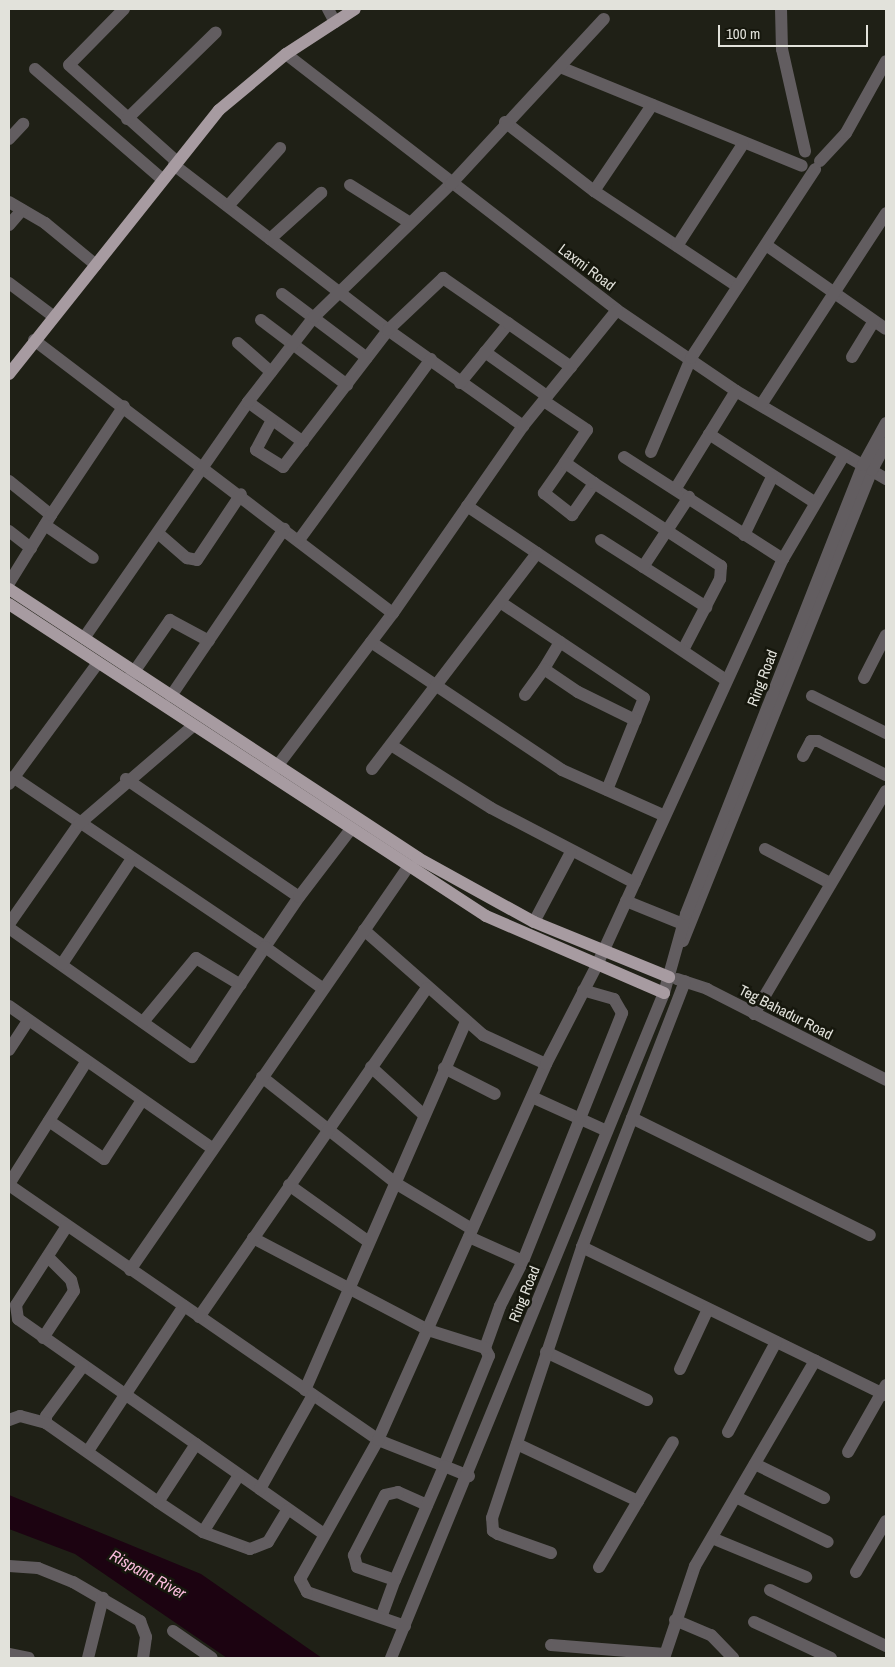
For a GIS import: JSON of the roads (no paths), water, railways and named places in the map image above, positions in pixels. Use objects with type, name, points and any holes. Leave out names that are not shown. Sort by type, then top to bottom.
[{"type":"main road","points":[[9,374],[176,163],[239,89],[286,54],[355,9]]},
{"type":"main road","points":[[9,589],[84,638],[193,726],[274,771],[418,858],[534,922],[602,952],[669,977]]},
{"type":"main road","points":[[9,604],[98,663],[171,696],[407,868],[505,926],[664,993]]},
{"type":"street","points":[[124,9],[72,58],[69,66],[176,163],[228,206],[339,290],[388,330],[432,359],[460,383],[523,426]]},
{"type":"street","points":[[328,9],[335,22]]},
{"type":"street","points":[[781,9],[782,49],[805,151],[812,166]]},
{"type":"street","points":[[84,638],[159,534],[203,465],[248,402],[314,317],[339,290],[450,184],[505,122],[560,67],[604,19]]},
{"type":"street","points":[[127,119],[216,32]]},
{"type":"street","name":"Laxmi Road","points":[[286,54],[450,184],[617,310],[691,358],[736,391],[886,479]]},
{"type":"street","points":[[812,166],[846,133],[886,61]]},
{"type":"street","points":[[560,67],[742,144],[812,166]]},
{"type":"street","points":[[35,69],[163,180]]},
{"type":"street","points":[[594,191],[652,105]]},
{"type":"street","points":[[505,122],[594,191],[737,286]]},
{"type":"street","points":[[9,139],[23,124]]},
{"type":"street","points":[[677,246],[742,144]]},
{"type":"street","points":[[228,206],[280,148]]},
{"type":"street","points":[[651,452],[691,358],[766,245],[812,166],[817,153],[805,151]]},
{"type":"street","points":[[350,185],[410,223]]},
{"type":"street","points":[[270,239],[321,192]]},
{"type":"street","points":[[9,202],[96,265]]},
{"type":"street","points":[[9,225],[22,210]]},
{"type":"street","points":[[761,405],[832,293],[886,213]]},
{"type":"street","points":[[766,245],[832,293],[882,323],[852,357]]},
{"type":"street","points":[[272,420],[255,447],[275,466],[286,466],[388,330],[446,278],[571,367]]},
{"type":"street","points":[[9,283],[53,316]]},
{"type":"street","points":[[282,294],[367,358]]},
{"type":"street","points":[[274,771],[393,613],[523,426],[617,310]]},
{"type":"street","points":[[261,320],[292,346],[346,385]]},
{"type":"street","points":[[460,383],[509,323]]},
{"type":"street","points":[[34,340],[203,465],[393,613]]},
{"type":"street","points":[[238,343],[271,372]]},
{"type":"street","points":[[485,352],[588,430],[544,493],[572,515],[594,483]]},
{"type":"street","points":[[299,540],[432,359]]},
{"type":"street","points":[[676,488],[736,391]]},
{"type":"street","points":[[248,402],[303,442]]},
{"type":"street","points":[[9,583],[48,520],[124,406]]},
{"type":"street","name":"Ring Road","points":[[393,1653],[469,1476],[664,993],[683,924],[886,423]]},
{"type":"street","points":[[709,434],[772,477],[814,502]]},
{"type":"street","name":"Ring Road","points":[[677,948],[692,926],[867,467],[886,444]]},
{"type":"street","points":[[405,1626],[382,1615],[300,1586],[323,1533],[378,1440],[546,1064],[597,965],[635,883],[663,815],[783,559],[814,502],[844,455]]},
{"type":"street","points":[[624,458],[676,488],[783,559]]},
{"type":"street","points":[[565,463],[667,528],[722,566],[706,607],[683,650]]},
{"type":"street","points":[[744,534],[772,477]]},
{"type":"street","points":[[9,481],[48,520],[93,558]]},
{"type":"street","points":[[159,534],[187,558],[197,560],[241,494]]},
{"type":"street","points":[[644,567],[667,528],[689,497]]},
{"type":"street","points":[[467,506],[726,680]]},
{"type":"street","points":[[171,696],[284,528]]},
{"type":"street","points":[[9,531],[30,548]]},
{"type":"street","points":[[601,540],[706,607]]},
{"type":"street","points":[[372,769],[537,554]]},
{"type":"street","points":[[500,602],[644,698],[607,790]]},
{"type":"street","points":[[130,676],[170,620],[209,641]]},
{"type":"street","points":[[864,678],[886,635]]},
{"type":"street","points":[[371,642],[562,770],[663,815]]},
{"type":"street","points":[[525,695],[544,669],[560,642]]},
{"type":"street","points":[[98,663],[11,780],[265,948],[322,988]]},
{"type":"street","points":[[544,669],[635,720]]},
{"type":"street","points":[[812,696],[886,733]]},
{"type":"street","points":[[193,726],[126,779],[79,824],[9,926],[188,1055],[197,1055],[299,897],[351,829]]},
{"type":"street","points":[[803,756],[811,741],[818,741],[886,776]]},
{"type":"street","points":[[391,745],[491,808],[571,852],[635,883]]},
{"type":"street","points":[[126,779],[299,897]]},
{"type":"street","points":[[754,1014],[886,791]]},
{"type":"street","points":[[765,849],[830,883]]},
{"type":"street","points":[[534,922],[571,852]]},
{"type":"street","points":[[62,964],[132,860]]},
{"type":"street","points":[[130,1270],[322,988],[407,868]]},
{"type":"street","points":[[626,901],[683,924]]},
{"type":"street","points":[[364,930],[466,1022],[494,1041],[546,1064]]},
{"type":"street","points":[[143,1022],[196,958],[241,985]]},
{"type":"street","name":"Teg Bahadur Road","points":[[669,977],[685,981],[886,1080]]},
{"type":"street","points":[[550,1553],[493,1531],[492,1518],[582,1247],[685,981]]},
{"type":"street","points":[[199,1317],[326,1131],[427,988]]},
{"type":"street","points":[[485,1348],[581,1121],[622,1014],[614,999],[583,990]]},
{"type":"street","points":[[9,1006],[28,1022],[212,1148]]},
{"type":"street","points":[[9,1050],[28,1022]]},
{"type":"street","points":[[260,1489],[309,1393],[369,1242],[397,1184],[444,1068],[466,1022]]},
{"type":"street","points":[[86,1062],[9,1185],[378,1440],[469,1476]]},
{"type":"street","points":[[371,1067],[424,1115]]},
{"type":"street","points":[[444,1068],[495,1094]]},
{"type":"street","points":[[262,1077],[326,1131],[397,1184],[470,1233],[523,1261]]},
{"type":"street","points":[[532,1097],[581,1121],[607,1131]]},
{"type":"street","points":[[49,1121],[104,1159],[142,1100]]},
{"type":"street","points":[[632,1118],[870,1235]]},
{"type":"street","points":[[289,1185],[369,1242]]},
{"type":"street","points":[[67,1226],[14,1310],[18,1320],[260,1489],[287,1510],[323,1533]]},
{"type":"street","points":[[253,1238],[349,1291],[428,1330],[485,1348],[489,1356],[382,1615]]},
{"type":"street","points":[[582,1247],[815,1361],[885,1391],[848,1452]]},
{"type":"street","points":[[43,1338],[74,1291],[71,1280],[48,1257]]},
{"type":"street","points":[[88,1451],[184,1306]]},
{"type":"street","points":[[680,1369],[708,1309]]},
{"type":"street","points":[[728,1432],[776,1342]]},
{"type":"street","points":[[546,1352],[647,1400]]},
{"type":"street","points":[[552,1645],[664,1656],[688,1580],[815,1361]]},
{"type":"street","points":[[46,1423],[46,1416],[83,1366]]},
{"type":"street","points":[[9,1420],[20,1416],[46,1423],[204,1532],[256,1549],[268,1542],[287,1510]]},
{"type":"street","points":[[599,1567],[673,1442]]},
{"type":"street","points":[[158,1502],[196,1444]]},
{"type":"street","points":[[517,1444],[638,1501]]},
{"type":"street","points":[[755,1464],[824,1498]]},
{"type":"street","points":[[204,1532],[239,1475]]},
{"type":"street","points":[[395,1580],[357,1566],[354,1555],[389,1492],[427,1505]]},
{"type":"street","points":[[736,1497],[828,1542]]},
{"type":"street","points":[[856,1572],[886,1521]]},
{"type":"street","points":[[712,1538],[806,1577]]},
{"type":"street","points":[[9,1566],[38,1568],[103,1598],[143,1625],[143,1658]]},
{"type":"street","points":[[770,1590],[886,1646]]},
{"type":"street","points":[[88,1658],[103,1598]]},
{"type":"street","points":[[675,1620],[705,1632],[733,1658]]},
{"type":"street","points":[[754,1622],[831,1658]]},
{"type":"street","points":[[173,1631],[212,1658]]},
{"type":"street","points":[[9,1654],[29,1658]]},
{"type":"water","name":"Rispana River","points":[[9,1495],[201,1574],[322,1658],[227,1658],[75,1554],[9,1529]]}]
